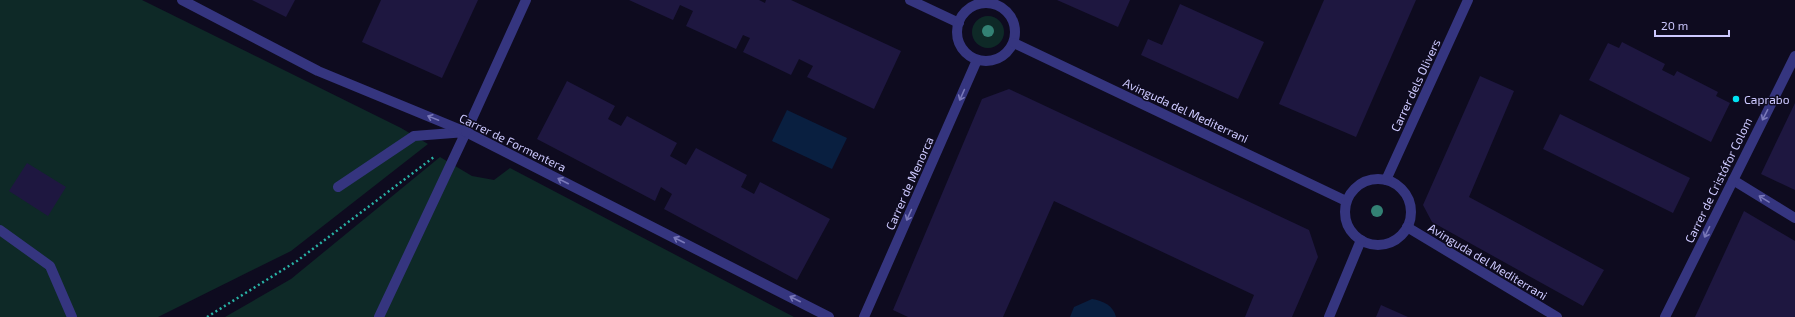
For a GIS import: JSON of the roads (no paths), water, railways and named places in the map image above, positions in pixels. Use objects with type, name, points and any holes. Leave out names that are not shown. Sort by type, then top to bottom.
[{"type":"street","name":"Carrer de Formentera","points":[[182,0],[318,71],[466,132],[829,317]]},
{"type":"street","points":[[379,317],[526,0]]},
{"type":"street","points":[[910,0],[959,23]]},
{"type":"street","name":"Carrer dels Olivers","points":[[1386,180],[1468,0]]},
{"type":"street","points":[[1001,3],[1012,18],[1016,34],[1014,43],[1008,52],[999,58],[988,61],[977,60],[969,56],[959,41],[957,32],[959,23],[964,14],[971,7],[980,4],[1001,3]]},
{"type":"street","name":"Avinguda del Mediterrani","points":[[1014,43],[1346,201]]},
{"type":"street","name":"Carrer de Cristófor Colom","points":[[1666,317],[1795,56]]},
{"type":"street","name":"Carrer de Menorca","points":[[864,317],[977,60]]},
{"type":"street","points":[[338,187],[414,136],[466,132]]},
{"type":"street","points":[[1374,179],[1386,180],[1399,187],[1408,199],[1411,213],[1407,227],[1399,237],[1387,244],[1373,244],[1361,240],[1350,230],[1344,216],[1346,201],[1352,190],[1362,182],[1374,179]]},
{"type":"street","points":[[1733,180],[1795,218]]},
{"type":"street","name":"Avinguda del Mediterrani","points":[[1407,227],[1556,317]]},
{"type":"street","points":[[0,230],[50,266],[72,317]]},
{"type":"street","points":[[1329,317],[1361,240]]},
{"type":"water","points":[[787,110],[847,138],[832,169],[772,141]]},
{"type":"water","points":[[1092,299],[1107,304],[1113,309],[1116,317],[1070,317],[1074,307]]},
{"type":"place","name":"Caprabo","points":[[1736,99]]}]
